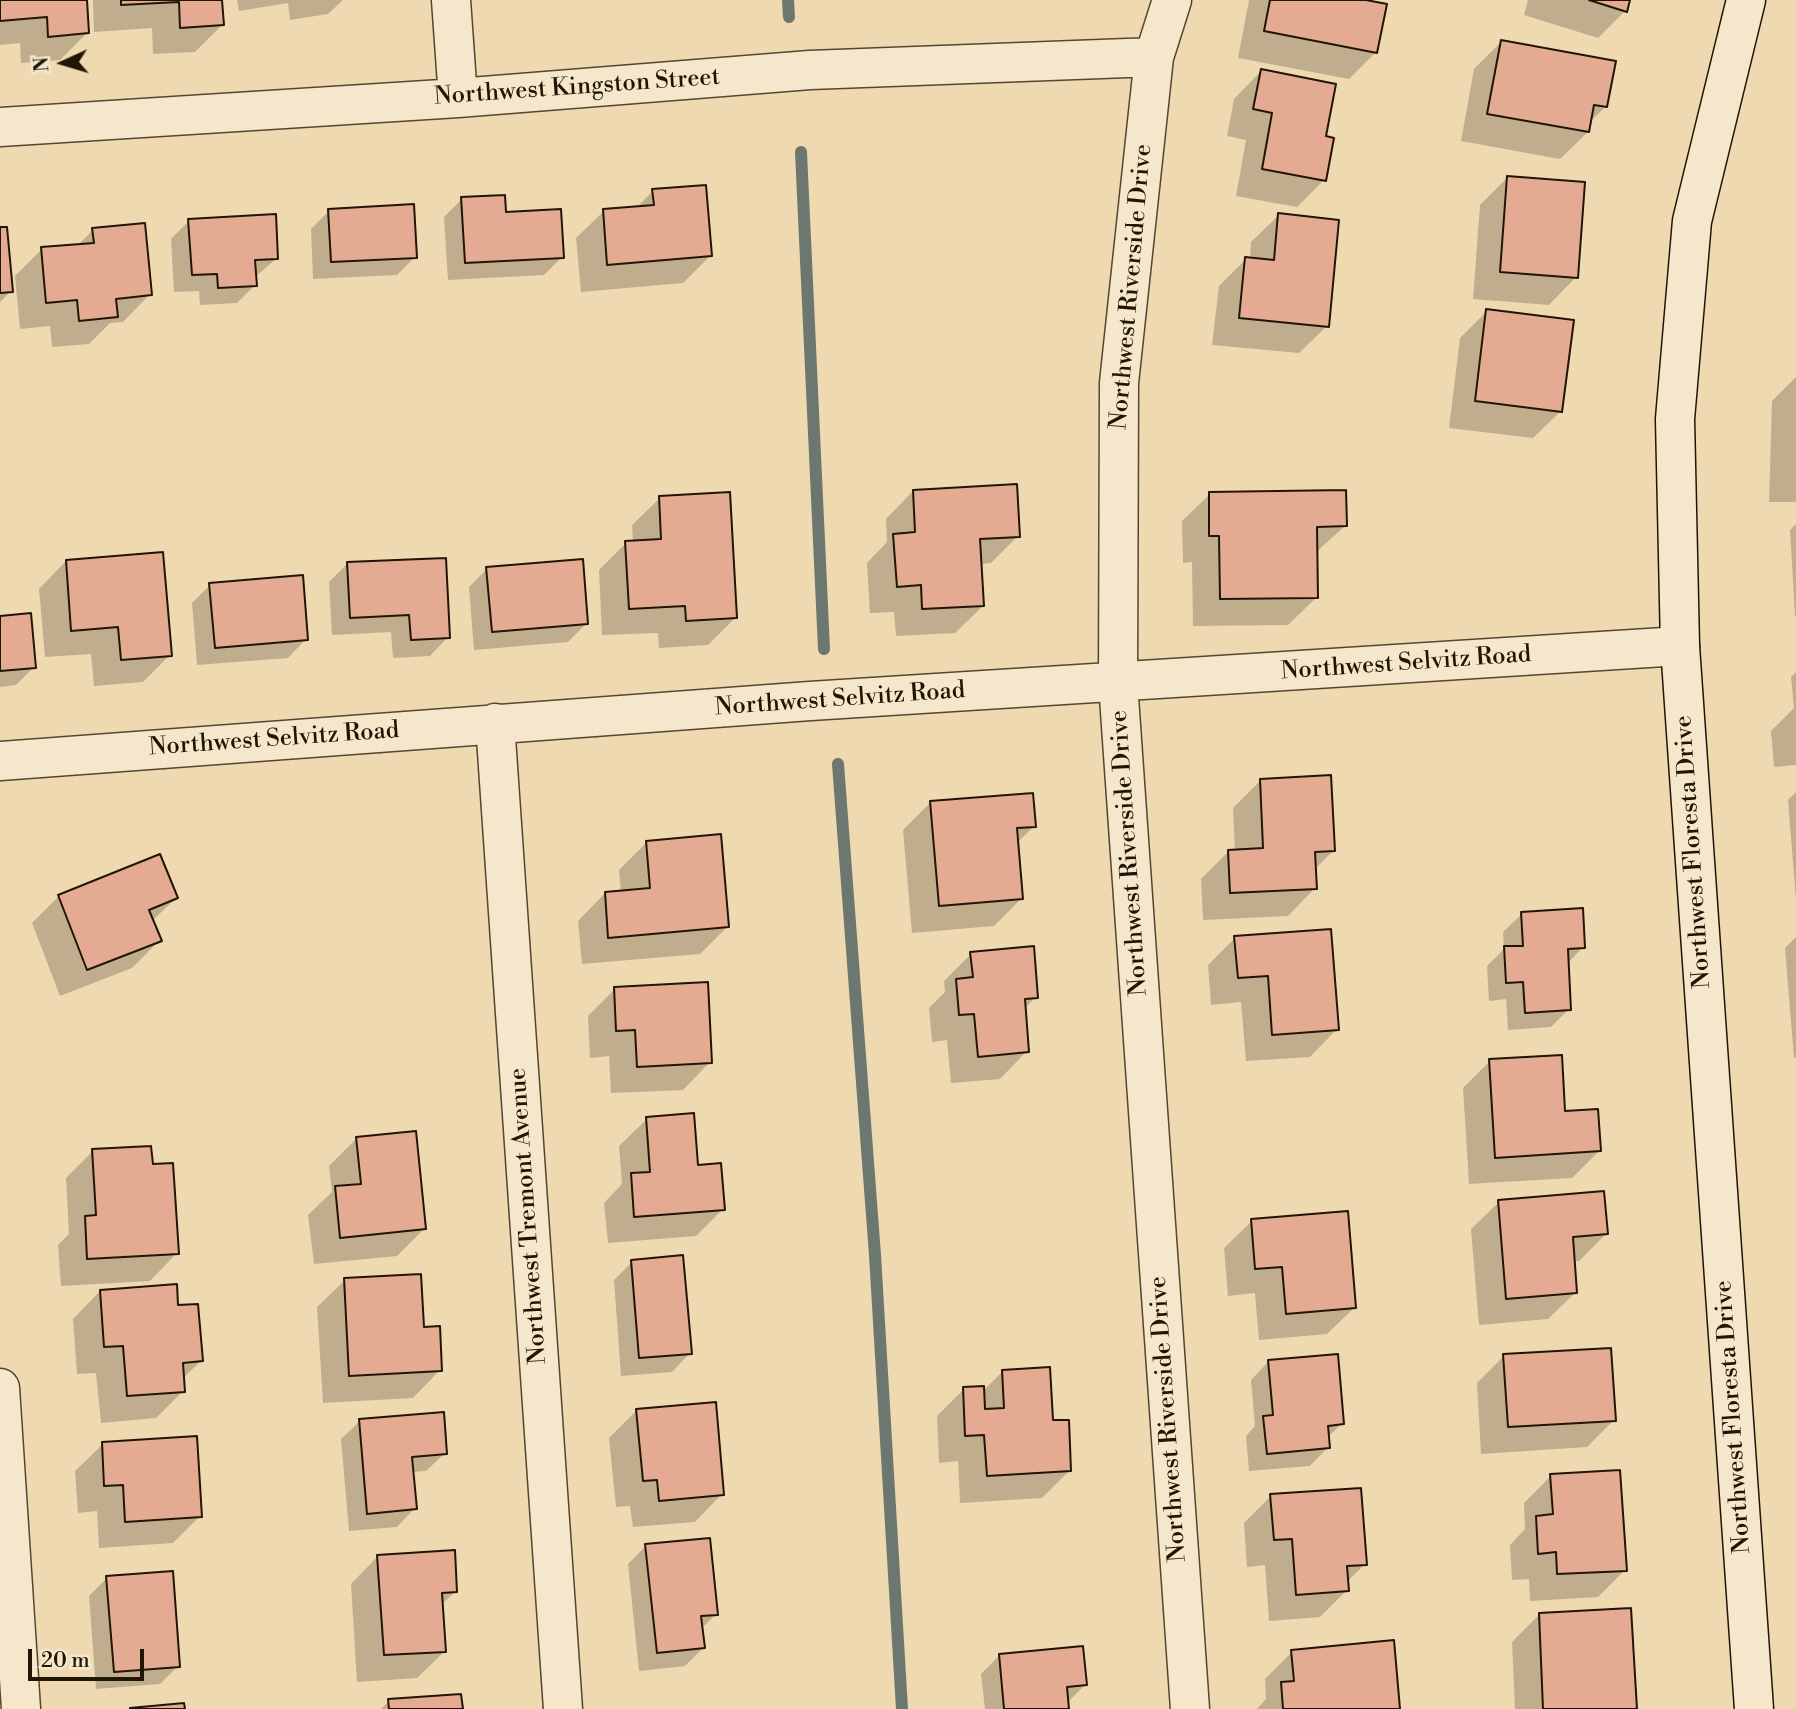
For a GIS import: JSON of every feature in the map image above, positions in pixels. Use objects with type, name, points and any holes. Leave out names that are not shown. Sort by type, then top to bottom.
[{"type":"street","points":[[451,0],[458,98]]},
{"type":"street","name":"Northwest Riverside Drive","points":[[1172,0],[1154,57],[1118,383],[1118,683],[1190,1709]]},
{"type":"street","name":"Northwest Floresta Drive","points":[[1746,0],[1692,221],[1675,419],[1680,646],[1754,1709]]},
{"type":"street","name":"Northwest Kingston Street","points":[[0,127],[458,98],[810,70],[1154,57]]},
{"type":"street","name":"Northwest Selvitz Road","points":[[0,761],[495,723],[1680,646]]},
{"type":"street","name":"Northwest Tremont Avenue","points":[[495,723],[563,1709]]},
{"type":"street","points":[[0,1388],[21,1709]]},
{"type":"building","points":[[0,0],[87,0],[89,33],[48,37],[47,17],[0,21]]},
{"type":"building","points":[[121,0],[222,0],[224,25],[180,28],[179,2],[121,5]]},
{"type":"building","points":[[1270,0],[1366,0],[1387,4],[1377,53],[1264,31]]},
{"type":"building","points":[[1589,0],[1630,0],[1627,12]]},
{"type":"building","points":[[1501,40],[1616,61],[1607,107],[1594,105],[1589,132],[1487,114]]},
{"type":"building","points":[[1261,69],[1336,84],[1326,136],[1334,138],[1326,181],[1262,169],[1272,113],[1253,109]]},
{"type":"building","points":[[1507,176],[1585,182],[1578,278],[1500,272]]},
{"type":"building","points":[[706,185],[712,256],[607,265],[603,209],[654,205],[652,189]]},
{"type":"building","points":[[505,195],[506,212],[561,209],[564,258],[465,263],[461,197]]},
{"type":"building","points":[[414,204],[417,258],[331,262],[328,209]]},
{"type":"building","points":[[1278,213],[1339,220],[1329,327],[1239,318],[1245,257],[1274,260]]},
{"type":"building","points":[[276,214],[278,259],[255,260],[257,286],[218,288],[217,274],[192,275],[188,219]]},
{"type":"building","points":[[145,223],[152,295],[116,299],[118,317],[79,321],[77,300],[46,303],[41,247],[94,243],[92,228]]},
{"type":"building","points":[[0,227],[7,227],[13,292],[0,293]]},
{"type":"building","points":[[1486,309],[1574,320],[1562,412],[1475,401]]},
{"type":"building","points":[[1017,484],[1020,537],[980,539],[984,606],[922,609],[921,585],[897,587],[893,534],[915,532],[913,490]]},
{"type":"building","points":[[1346,490],[1347,526],[1317,527],[1318,598],[1220,599],[1219,536],[1209,536],[1209,492]]},
{"type":"building","points":[[730,492],[737,618],[686,621],[685,606],[629,609],[625,541],[661,539],[659,496]]},
{"type":"building","points":[[163,552],[172,656],[121,660],[118,627],[71,631],[66,560]]},
{"type":"building","points":[[446,558],[450,638],[411,640],[409,615],[350,618],[347,562]]},
{"type":"building","points":[[583,559],[588,624],[492,632],[486,567]]},
{"type":"building","points":[[303,575],[308,640],[215,648],[209,583]]},
{"type":"building","points":[[31,613],[36,668],[0,671],[0,616]]},
{"type":"building","points":[[1331,775],[1335,851],[1315,852],[1317,889],[1230,893],[1228,850],[1263,848],[1260,779]]},
{"type":"building","points":[[1033,793],[1036,827],[1017,828],[1023,899],[939,906],[930,801]]},
{"type":"building","points":[[721,834],[729,927],[608,938],[605,892],[650,888],[646,841]]},
{"type":"building","points":[[160,854],[178,898],[149,910],[162,941],[87,970],[58,895]]},
{"type":"building","points":[[1583,908],[1585,948],[1568,949],[1571,1010],[1525,1013],[1523,982],[1506,983],[1504,946],[1523,946],[1521,912]]},
{"type":"building","points":[[1331,929],[1339,1030],[1272,1035],[1268,976],[1238,978],[1234,936]]},
{"type":"building","points":[[1034,946],[1038,998],[1025,999],[1029,1052],[978,1057],[974,1014],[959,1015],[956,979],[973,977],[970,952]]},
{"type":"building","points":[[708,982],[712,1063],[637,1067],[635,1030],[616,1031],[614,987]]},
{"type":"building","points":[[1562,1055],[1565,1111],[1598,1109],[1601,1151],[1495,1158],[1489,1059]]},
{"type":"building","points":[[694,1113],[698,1165],[721,1163],[725,1210],[634,1217],[631,1173],[650,1172],[646,1117]]},
{"type":"building","points":[[416,1131],[426,1229],[340,1238],[335,1186],[361,1184],[356,1137]]},
{"type":"building","points":[[151,1146],[153,1164],[173,1163],[179,1254],[87,1259],[85,1216],[96,1215],[92,1149]]},
{"type":"building","points":[[1604,1191],[1608,1234],[1573,1237],[1577,1293],[1506,1299],[1498,1200]]},
{"type":"building","points":[[1348,1211],[1356,1308],[1286,1314],[1282,1267],[1255,1269],[1251,1219]]},
{"type":"building","points":[[683,1255],[692,1354],[639,1358],[631,1260]]},
{"type":"building","points":[[421,1274],[424,1327],[440,1326],[442,1371],[349,1376],[344,1278]]},
{"type":"building","points":[[177,1284],[178,1305],[198,1304],[203,1361],[183,1363],[185,1392],[127,1396],[123,1346],[104,1347],[100,1290]]},
{"type":"building","points":[[1611,1348],[1616,1421],[1508,1427],[1503,1354]]},
{"type":"building","points":[[1338,1354],[1344,1424],[1328,1426],[1330,1448],[1267,1454],[1263,1416],[1273,1415],[1268,1360]]},
{"type":"building","points":[[1050,1367],[1053,1420],[1069,1420],[1071,1471],[987,1476],[984,1435],[965,1436],[963,1387],[984,1386],[985,1409],[1004,1408],[1002,1370]]},
{"type":"building","points":[[716,1402],[724,1495],[659,1501],[657,1480],[643,1481],[636,1409]]},
{"type":"building","points":[[444,1412],[447,1454],[412,1457],[417,1509],[367,1514],[359,1419]]},
{"type":"building","points":[[197,1436],[202,1517],[125,1522],[123,1485],[104,1486],[102,1442]]},
{"type":"building","points":[[1620,1470],[1627,1571],[1557,1574],[1556,1552],[1538,1554],[1536,1516],[1553,1514],[1550,1474]]},
{"type":"building","points":[[1361,1488],[1367,1565],[1347,1566],[1349,1591],[1296,1595],[1292,1539],[1274,1540],[1270,1494]]},
{"type":"building","points":[[710,1538],[718,1615],[701,1616],[705,1648],[657,1653],[645,1544]]},
{"type":"building","points":[[455,1550],[457,1592],[442,1593],[446,1652],[384,1655],[377,1555]]},
{"type":"building","points":[[173,1571],[180,1667],[114,1672],[106,1576]]},
{"type":"building","points":[[1631,1608],[1637,1709],[1543,1709],[1539,1613]]},
{"type":"building","points":[[1394,1640],[1400,1709],[1283,1709],[1281,1682],[1294,1681],[1291,1650]]},
{"type":"building","points":[[1083,1646],[1087,1685],[1067,1687],[1069,1709],[1004,1709],[999,1654]]},
{"type":"building","points":[[461,1694],[463,1709],[389,1709],[388,1699]]},
{"type":"building","points":[[184,1703],[185,1709],[130,1709],[130,1708]]},
{"type":"waterway","points":[[788,0],[789,17]]},
{"type":"waterway","points":[[801,152],[824,649]]},
{"type":"waterway","points":[[838,764],[875,1255],[902,1709]]}]
